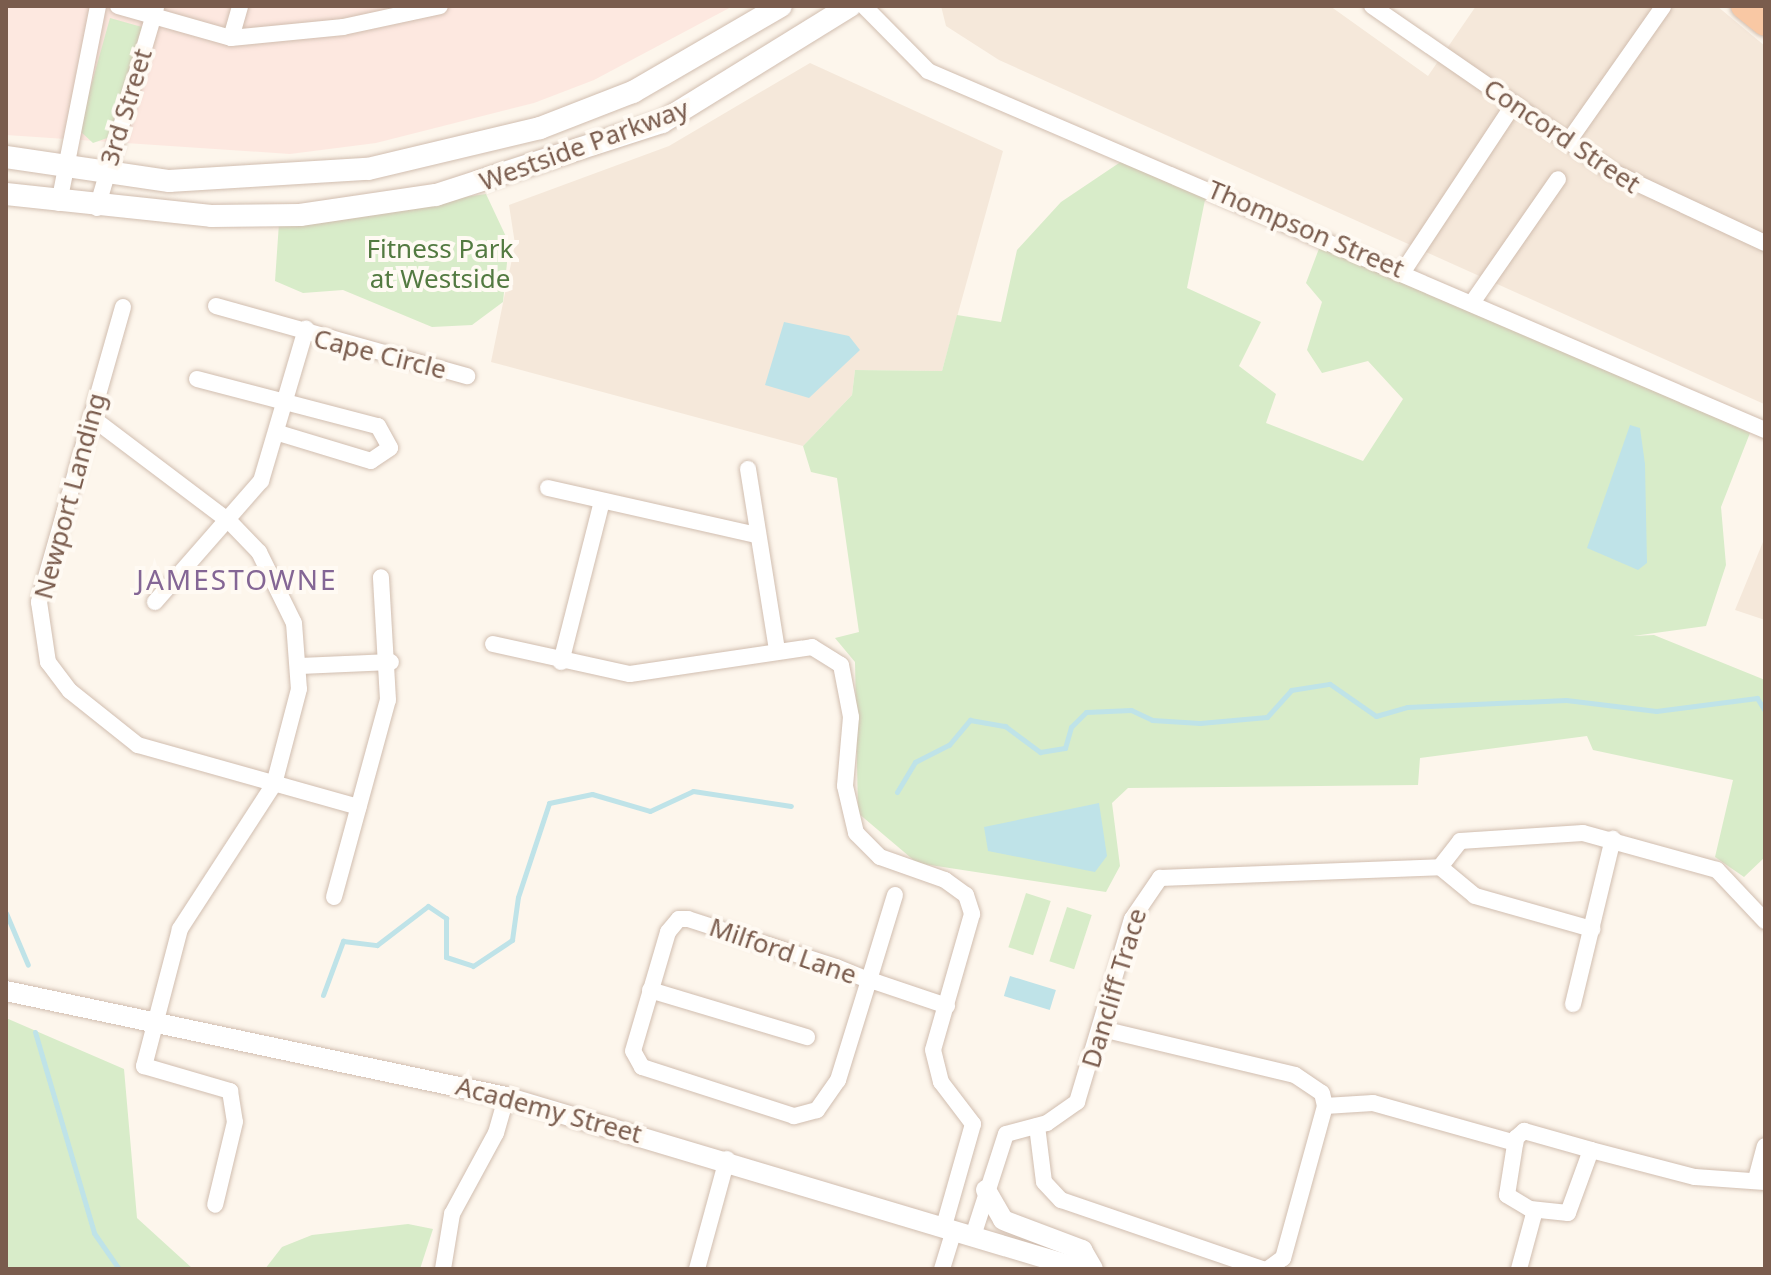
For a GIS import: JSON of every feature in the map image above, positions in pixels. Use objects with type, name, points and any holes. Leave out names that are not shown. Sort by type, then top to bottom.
[{"type":"highway","points":[[1744,6],[1765,23]]},
{"type":"main road","name":"Westside Parkway","points":[[6,157],[63,170],[105,174],[252,180],[454,152],[633,92],[781,6]]},
{"type":"main road","name":"Westside Parkway","points":[[6,194],[97,208],[300,215],[515,175],[662,122],[850,6]]},
{"type":"street","name":"3rd Street","points":[[59,203],[63,170],[98,6]]},
{"type":"street","points":[[118,6],[155,11],[231,38],[343,27],[440,6]]},
{"type":"street","points":[[231,38],[240,6]]},
{"type":"street","name":"Thompson Street","points":[[864,6],[928,71],[1474,300],[1765,430]]},
{"type":"street","name":"Concord Street","points":[[1372,6],[1568,142],[1652,195],[1765,243]]},
{"type":"street","points":[[1568,142],[1663,7]]},
{"type":"street","name":"3rd Street","points":[[97,208],[155,11]]},
{"type":"street","points":[[1404,270],[1514,104]]},
{"type":"street","points":[[1474,300],[1558,179]]},
{"type":"street","points":[[216,306],[306,329]]},
{"type":"street","name":"Newport Landing","points":[[123,307],[39,602],[48,662],[70,691],[138,745],[358,807]]},
{"type":"street","name":"Cape Circle","points":[[155,602],[230,522],[261,481],[278,433],[306,329],[467,376]]},
{"type":"street","points":[[197,379],[378,426],[390,448],[371,461],[278,433]]},
{"type":"street","points":[[91,417],[230,522],[280,586],[300,666],[274,784],[180,929],[144,1066],[211,1082],[230,1091],[236,1106],[215,1205]]},
{"type":"street","points":[[748,469],[756,535],[777,651]]},
{"type":"street","points":[[548,488],[756,535]]},
{"type":"street","points":[[561,662],[602,501]]},
{"type":"street","points":[[334,897],[391,662],[381,577]]},
{"type":"street","points":[[493,644],[561,662],[630,674],[812,647],[841,665],[851,717],[845,786],[856,833],[880,857],[966,895],[970,932],[933,1062],[957,1110],[973,1124],[957,1231],[942,1269]]},
{"type":"street","points":[[300,666],[391,662]]},
{"type":"street","points":[[1592,929],[1467,893],[1440,867],[1460,841],[1539,830],[1613,839],[1717,870],[1765,921]]},
{"type":"street","points":[[1573,1004],[1613,839]]},
{"type":"street","name":"Dancliff Trace","points":[[957,1231],[986,1190],[1006,1134],[1037,1126],[1077,1102],[1102,1029],[1132,919],[1160,878],[1440,867]]},
{"type":"street","name":"Milford Lane","points":[[895,895],[869,980],[838,1080],[817,1110],[794,1116],[642,1067],[634,1038],[671,926],[688,919],[869,980],[947,1006]]},
{"type":"street","points":[[650,990],[807,1037]]},
{"type":"street","name":"Academy Street","points":[[6,991],[506,1097],[727,1159],[1081,1269]]},
{"type":"street","points":[[1037,1126],[1044,1182],[1061,1200],[1266,1269],[1283,1258],[1325,1106],[1317,1087],[1295,1075],[1102,1029]]},
{"type":"street","points":[[443,1269],[452,1214],[496,1133],[506,1097]]},
{"type":"street","points":[[1325,1106],[1373,1103],[1515,1143]]},
{"type":"street","points":[[1591,1150],[1575,1206],[1557,1215],[1535,1210],[1504,1188],[1515,1143],[1530,1131],[1695,1177],[1761,1181],[1765,1146]]},
{"type":"street","points":[[697,1269],[727,1159]]},
{"type":"street","points":[[986,1190],[1003,1220],[1082,1250],[1093,1269]]},
{"type":"street","points":[[1519,1269],[1535,1210]]},
{"type":"shaded area","points":[[6,6],[733,6],[594,80],[534,103],[376,143],[290,154],[6,135]]},
{"type":"shaded area","points":[[941,6],[1330,6],[1428,76],[1476,6],[1717,6],[1765,46],[1764,404],[999,60],[946,26]]},
{"type":"shaded area","points":[[810,63],[1003,151],[942,371],[855,370],[852,395],[803,446],[491,362],[515,244],[509,205],[669,146]]},
{"type":"shaded area","points":[[1765,537],[1765,620],[1735,610]]},
{"type":"green space","points":[[110,18],[142,27],[110,137],[93,143],[81,132]]},
{"type":"green space","points":[[1122,161],[1206,195],[1187,288],[1261,322],[1239,366],[1276,394],[1266,423],[1363,461],[1403,399],[1368,361],[1322,373],[1307,350],[1322,302],[1306,283],[1320,246],[1553,339],[1750,433],[1721,507],[1726,565],[1706,626],[1633,636],[1654,635],[1765,680],[1765,857],[1744,877],[1715,857],[1733,780],[1593,750],[1587,736],[1420,758],[1418,785],[1128,788],[1112,803],[1120,866],[1106,892],[917,863],[858,813],[855,662],[835,638],[859,632],[837,478],[811,472],[803,446],[852,395],[855,370],[942,371],[957,315],[1001,322],[1017,250],[1061,202]]},
{"type":"green space","name":"Fitness Park at Westside","points":[[486,194],[509,243],[503,302],[472,325],[432,327],[343,290],[303,293],[275,281],[279,223]]},
{"type":"green space","points":[[1026,893],[1051,901],[1033,955],[1008,947]]},
{"type":"green space","points":[[1067,907],[1092,915],[1074,969],[1049,961]]},
{"type":"green space","points":[[6,1018],[124,1069],[137,1218],[193,1269],[6,1269]]},
{"type":"green space","points":[[408,1224],[433,1229],[420,1269],[265,1269],[282,1247],[312,1235]]},
{"type":"water","points":[[784,322],[849,336],[860,350],[809,398],[765,385]]},
{"type":"water","points":[[1630,425],[1640,428],[1645,464],[1647,563],[1638,570],[1587,548]]},
{"type":"water","points":[[1099,803],[1107,856],[1095,872],[988,851],[984,827]]},
{"type":"water","points":[[1010,976],[1056,990],[1050,1010],[1004,996]]},
{"type":"waterway","points":[[897,792],[915,762],[949,745],[970,720],[1005,726],[1040,752],[1065,748],[1071,727],[1086,712],[1131,710],[1152,720],[1200,723],[1267,717],[1291,690],[1330,684],[1376,716],[1407,707],[1566,700],[1656,711],[1757,698],[1765,711]]},
{"type":"waterway","points":[[323,995],[343,941],[377,945],[428,906],[446,918],[446,957],[473,966],[512,940],[518,897],[549,803],[592,794],[650,811],[693,791],[791,806]]},
{"type":"waterway","points":[[6,913],[28,965]]},
{"type":"waterway","points":[[35,1032],[94,1233],[119,1269]]},
{"type":"district","name":"JAMESTOWNE","points":[[237,579]]}]
